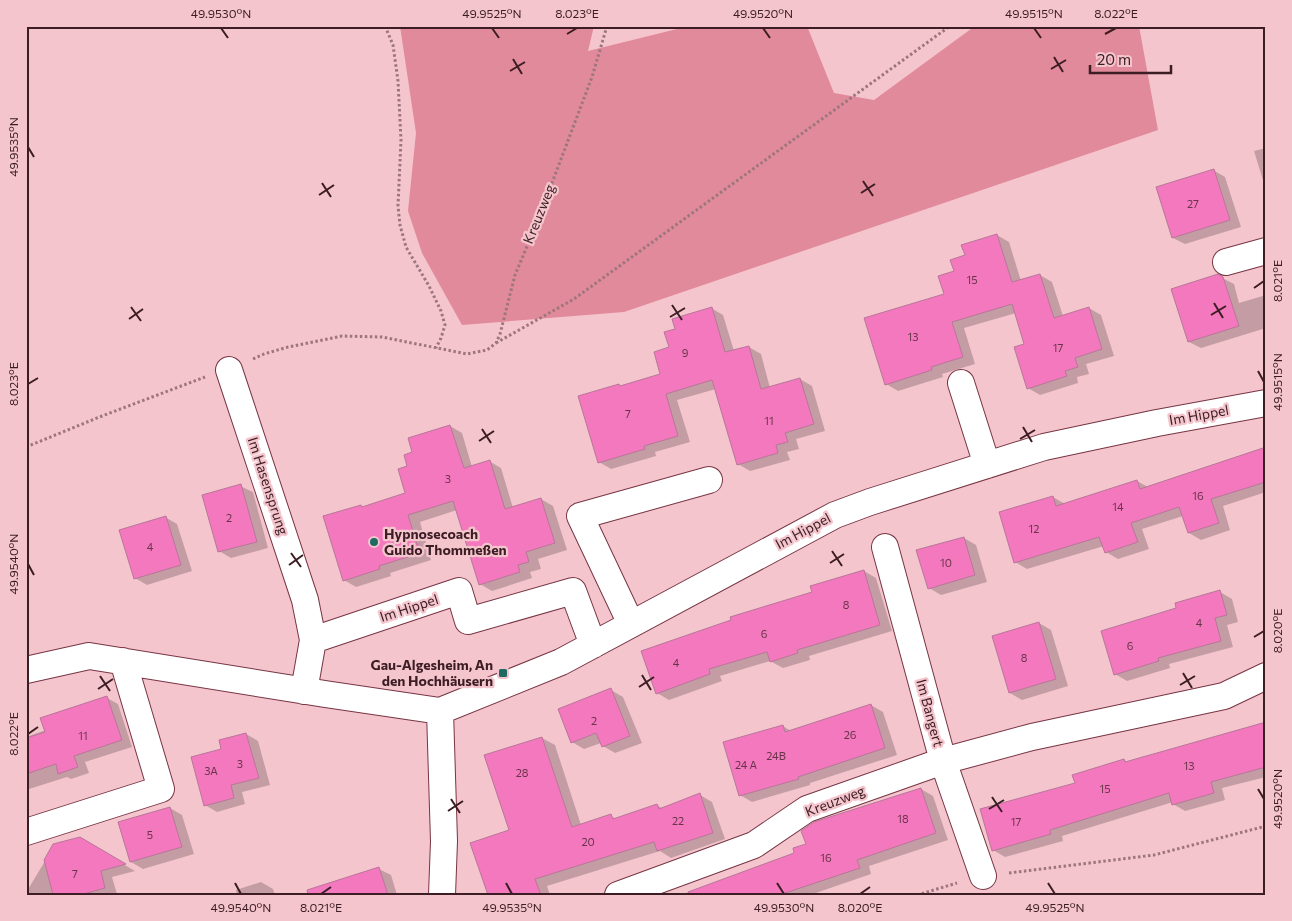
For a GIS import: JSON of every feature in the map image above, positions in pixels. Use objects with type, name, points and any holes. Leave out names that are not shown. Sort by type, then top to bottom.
[{"type":"street","points":[[1226,262],[1266,251]]},
{"type":"street","name":"Im Hasensprung","points":[[229,370],[305,600],[313,640],[304,691]]},
{"type":"street","points":[[961,383],[987,465]]},
{"type":"street","name":"Im Hippel","points":[[440,711],[562,662],[834,514],[1054,445],[1156,423],[1266,403]]},
{"type":"street","points":[[631,624],[580,516],[709,480]]},
{"type":"street","name":"Im Bangert","points":[[885,547],[942,761],[983,876]]},
{"type":"street","name":"Im Hippel","points":[[313,640],[459,591],[468,621],[573,591],[593,645]]},
{"type":"street","points":[[26,670],[89,656],[440,711],[444,841],[442,895]]},
{"type":"street","points":[[26,832],[161,789],[122,661]]},
{"type":"street","name":"Kreuzweg","points":[[618,895],[754,845],[807,809],[942,761],[1032,736],[1224,696],[1266,676]]},
{"type":"path","points":[[385,26],[393,46],[399,89],[401,140],[398,206],[400,225],[406,247],[441,310],[445,325],[436,348],[467,354],[487,350],[574,299],[950,26]]},
{"type":"path","name":"Kreuzweg","points":[[496,343],[515,275],[538,220],[588,86],[607,26]]},
{"type":"path","points":[[917,895],[983,876],[1154,855],[1266,826]]},
{"type":"shaded area","points":[[400,26],[594,26],[588,51],[689,26],[807,26],[834,93],[874,100],[975,26],[1139,26],[1158,130],[624,312],[462,325],[422,253],[408,211],[416,133]]},
{"type":"building","points":[[1214,169],[1230,220],[1172,238],[1156,187]]},
{"type":"building","points":[[997,234],[1012,282],[1040,274],[1054,318],[1089,307],[1102,349],[1075,358],[1078,367],[1065,371],[1067,376],[1027,389],[1014,347],[1024,344],[1012,304],[952,322],[963,357],[931,367],[932,370],[885,385],[864,318],[944,294],[938,276],[954,271],[950,260],[965,255],[961,245]]},
{"type":"building","points":[[1218,274],[1223,277],[1239,326],[1188,342],[1171,289]]},
{"type":"building","points":[[712,307],[725,352],[749,346],[761,389],[800,378],[814,424],[785,433],[788,442],[776,445],[778,453],[737,465],[712,380],[666,394],[678,436],[644,446],[645,449],[598,463],[578,396],[660,374],[654,352],[669,347],[664,332],[675,329],[672,319]]},
{"type":"building","points":[[450,425],[464,468],[490,460],[505,509],[541,498],[555,543],[526,552],[529,562],[518,565],[520,572],[479,585],[453,501],[408,515],[420,553],[379,566],[380,569],[343,581],[323,516],[361,505],[362,507],[405,493],[398,469],[407,466],[404,455],[412,452],[408,438]]},
{"type":"building","points":[[1266,447],[1266,482],[1211,499],[1219,523],[1188,533],[1179,507],[1131,523],[1138,542],[1105,553],[1099,537],[1014,563],[999,512],[1053,496],[1056,506],[1137,480],[1140,489]]},
{"type":"building","points":[[241,484],[257,542],[218,552],[202,495]]},
{"type":"building","points":[[166,516],[181,565],[134,579],[119,530]]},
{"type":"building","points":[[964,537],[975,575],[928,589],[916,550]]},
{"type":"building","points":[[864,570],[880,625],[797,650],[798,653],[770,662],[767,652],[709,669],[710,674],[656,694],[641,651],[731,620],[730,617],[812,592],[810,586]]},
{"type":"building","points":[[1220,590],[1227,615],[1215,618],[1221,641],[1158,658],[1159,661],[1114,675],[1101,631],[1176,608],[1175,603]]},
{"type":"building","points":[[1039,622],[1056,679],[1009,693],[992,636]]},
{"type":"building","points":[[611,688],[630,736],[602,747],[596,733],[571,743],[558,709]]},
{"type":"building","points":[[107,696],[122,740],[74,756],[78,767],[58,774],[56,764],[26,774],[26,738],[45,732],[40,718]]},
{"type":"building","points":[[871,704],[885,748],[798,777],[799,779],[739,796],[723,742],[783,725],[785,732]]},
{"type":"building","points":[[1266,722],[1266,767],[1211,782],[1214,793],[1172,805],[1169,793],[1050,830],[1051,834],[992,851],[980,809],[1075,783],[1072,775],[1124,759],[1125,762]]},
{"type":"building","points":[[246,733],[259,778],[231,785],[234,798],[204,806],[191,757],[221,749],[219,740]]},
{"type":"building","points":[[542,737],[572,827],[611,814],[613,819],[657,804],[659,809],[700,793],[713,833],[657,851],[654,842],[535,879],[541,895],[488,895],[470,843],[509,830],[484,755]]},
{"type":"building","points":[[921,788],[936,833],[857,860],[860,868],[779,895],[688,895],[688,892],[794,853],[793,848],[806,844],[801,831],[814,822]]},
{"type":"building","points":[[170,807],[182,847],[130,862],[118,822]]},
{"type":"building","points":[[80,837],[126,864],[101,871],[105,888],[80,895],[53,895],[44,860],[53,844]]},
{"type":"building","points":[[379,867],[388,895],[308,895],[307,890]]},
{"type":"place","name":"Hypnosecoach Guido Thommeßen","points":[[374,542]]},
{"type":"place","name":"Gau-Algesheim, An den Hochhäusern","points":[[503,673]]}]
